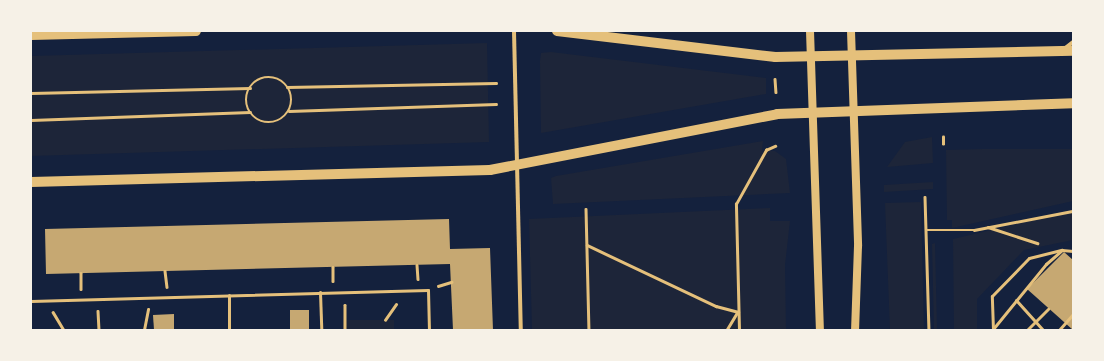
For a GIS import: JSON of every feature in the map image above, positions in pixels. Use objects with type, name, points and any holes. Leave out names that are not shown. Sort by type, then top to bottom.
[{"type":"main road","points":[[31,35],[196,31]]},
{"type":"main road","points":[[557,31],[775,57],[852,57],[1073,51]]},
{"type":"main road","points":[[810,31],[820,330]]},
{"type":"main road","points":[[851,31],[858,246],[855,330]]},
{"type":"main road","points":[[31,182],[490,170],[777,114],[853,108],[1073,103]]},
{"type":"street","points":[[514,31],[521,330]]},
{"type":"street","points":[[1060,51],[1073,42]]},
{"type":"lane","points":[[993,330],[1016,300],[1062,250]]},
{"type":"lane","points":[[993,330],[992,296],[1029,258],[1062,250],[1073,251]]},
{"type":"lane","points":[[31,300],[428,290],[429,330]]},
{"type":"lane","points":[[320,292],[321,330]]},
{"type":"lane","points":[[229,295],[229,330]]},
{"type":"lane","points":[[1016,300],[1042,330]]},
{"type":"lane","points":[[1027,330],[1048,309]]},
{"type":"lane","points":[[1059,330],[1073,314]]},
{"type":"path","points":[[31,93],[250,88],[268,77],[288,87],[496,83]]},
{"type":"path","points":[[775,79],[776,92]]},
{"type":"path","points":[[250,88],[246,100],[250,112],[259,120],[270,122],[280,120],[288,111],[292,99],[288,87]]},
{"type":"path","points":[[288,111],[496,104]]},
{"type":"path","points":[[31,120],[250,112]]},
{"type":"path","points":[[943,137],[943,144]]},
{"type":"path","points":[[739,330],[736,204],[766,150],[775,146]]},
{"type":"path","points":[[926,196],[929,330]]},
{"type":"path","points":[[586,209],[589,330]]},
{"type":"path","points":[[926,230],[987,227],[1073,211]]},
{"type":"path","points":[[987,227],[1062,250]]},
{"type":"path","points":[[587,245],[716,306],[738,312]]},
{"type":"path","points":[[385,320],[404,290]]},
{"type":"path","points":[[345,292],[345,330]]},
{"type":"path","points":[[144,330],[150,297]]},
{"type":"path","points":[[98,299],[99,330]]},
{"type":"path","points":[[46,300],[64,330]]},
{"type":"path","points":[[727,330],[738,312]]},
{"type":"shaded area","points":[[487,43],[489,142],[31,156],[31,56]]},
{"type":"shaded area","points":[[551,52],[766,78],[766,94],[541,133],[540,61],[541,53]]},
{"type":"shaded area","points":[[932,137],[933,163],[887,167],[905,142]]},
{"type":"shaded area","points":[[763,141],[762,150],[775,151],[786,159],[790,193],[553,204],[551,178],[556,176]]},
{"type":"shaded area","points":[[1073,149],[1073,201],[952,228],[952,220],[947,220],[946,150]]},
{"type":"shaded area","points":[[933,182],[933,189],[884,192],[884,185]]},
{"type":"shaded area","points":[[921,202],[924,330],[890,330],[885,203]]},
{"type":"shaded area","points":[[770,208],[770,221],[790,221],[785,265],[786,329],[796,330],[532,330],[529,219]]},
{"type":"shaded area","points":[[1073,211],[1073,240],[1024,250],[977,299],[977,330],[954,330],[953,239]]},
{"type":"shaded area","points":[[935,243],[937,330],[934,330],[932,244]]},
{"type":"shaded area","points":[[343,320],[394,320],[394,330],[343,330]]},
{"type":"building","points":[[449,219],[450,249],[490,248],[493,330],[453,330],[450,264],[46,274],[45,229]]},
{"type":"building","points":[[1064,252],[1073,260],[1073,330],[1027,289]]},
{"type":"building","points":[[290,310],[309,310],[309,330],[290,330]]},
{"type":"building","points":[[174,314],[174,330],[154,330],[153,315]]}]
